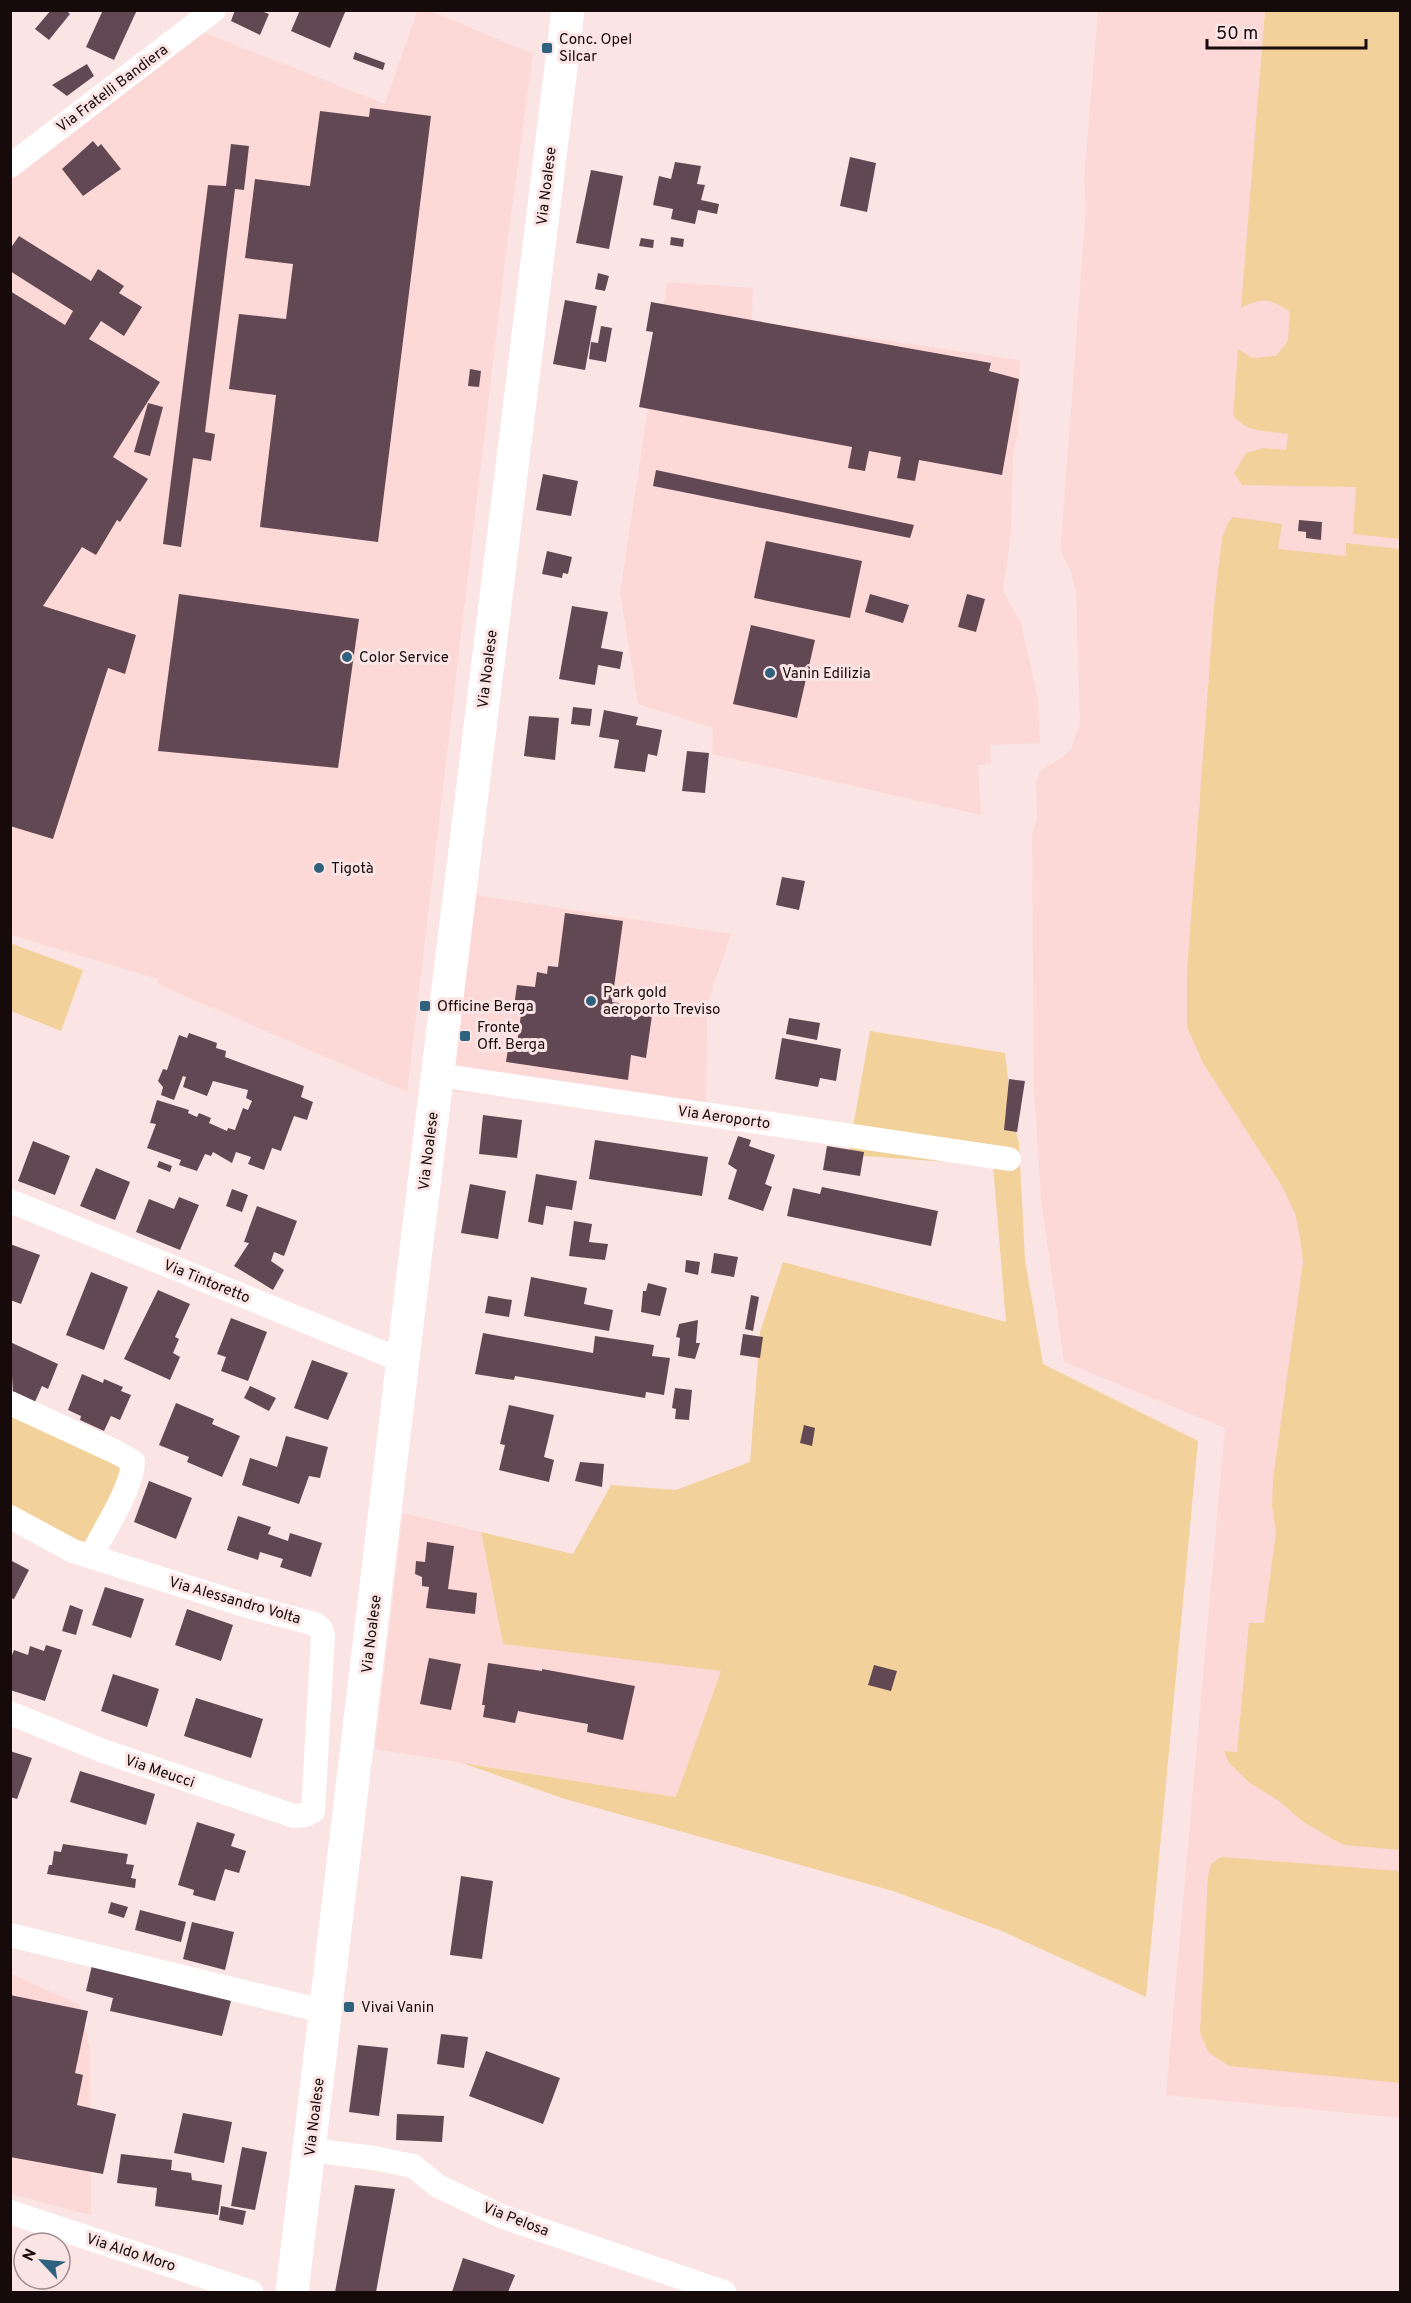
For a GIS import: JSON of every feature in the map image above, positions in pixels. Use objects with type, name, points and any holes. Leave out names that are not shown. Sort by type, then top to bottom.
[{"type":"main road","name":"Via Noalese","points":[[292,2292],[568,10]]},
{"type":"street","name":"Via Fratelli Bandiera","points":[[10,166],[213,10]]},
{"type":"street","name":"Via Aeroporto","points":[[438,1075],[1009,1159]]},
{"type":"street","name":"Via Tintoretto","points":[[10,1201],[403,1361]]},
{"type":"street","points":[[10,1403],[133,1462],[133,1471],[122,1496],[91,1556]]},
{"type":"street","name":"Via Alessandro Volta","points":[[10,1517],[73,1551],[251,1607],[315,1624],[321,1629],[323,1636],[313,1811]]},
{"type":"street","name":"Via Meucci","points":[[10,1713],[103,1751],[294,1816],[305,1815],[313,1811]]},
{"type":"street","points":[[313,1811],[350,1822]]},
{"type":"street","points":[[10,1935],[327,2012]]},
{"type":"street","name":"Via Pelosa","points":[[310,2150],[374,2158],[413,2166],[438,2186],[503,2217],[724,2292]]},
{"type":"street","name":"Via Aldo Moro","points":[[10,2212],[251,2292]]},
{"type":"shaded area","points":[[417,11],[431,11],[533,54],[506,252],[407,1092],[157,984],[158,979],[11,935],[11,160],[190,27],[385,104]]},
{"type":"shaded area","points":[[1098,11],[1400,11],[1400,2118],[1166,2095],[1225,1428],[1064,1362],[1041,1200],[1034,1087],[1032,835],[1037,819],[1036,784],[1040,771],[1071,749],[1080,725],[1076,592],[1070,569],[1062,555],[1061,543],[1086,208],[1084,179]]},
{"type":"shaded area","points":[[1265,11],[1400,11],[1400,539],[1353,534],[1356,487],[1242,485],[1234,473],[1246,453],[1263,448],[1286,450],[1288,434],[1251,428],[1233,415],[1238,349],[1252,358],[1276,356],[1288,341],[1290,312],[1266,301],[1241,308]]},
{"type":"shaded area","points":[[667,282],[753,288],[752,321],[1020,360],[1018,433],[1013,454],[1011,535],[1003,591],[1021,623],[1038,700],[1040,743],[990,745],[991,764],[978,765],[981,815],[712,754],[713,728],[638,704],[620,593]]},
{"type":"shaded area","points":[[1233,517],[1282,524],[1278,549],[1346,556],[1346,543],[1400,549],[1400,1850],[1345,1845],[1334,1840],[1302,1821],[1279,1801],[1250,1783],[1229,1763],[1224,1751],[1237,1752],[1249,1623],[1264,1623],[1276,1532],[1272,1506],[1273,1479],[1303,1262],[1295,1213],[1282,1186],[1203,1063],[1187,1027],[1187,972],[1214,606],[1222,538]]},
{"type":"shaded area","points":[[476,895],[731,934],[707,1004],[706,1119],[452,1091]]},
{"type":"shaded area","points":[[10,943],[83,970],[61,1031],[11,1011]]},
{"type":"shaded area","points":[[870,1031],[1005,1053],[1013,1122],[1019,1143],[1025,1260],[1043,1364],[1198,1441],[1146,1997],[1002,1931],[893,1891],[565,1799],[462,1763],[676,1797],[721,1671],[503,1644],[481,1532],[573,1554],[611,1485],[676,1490],[750,1462],[760,1332],[783,1262],[1006,1322],[993,1165],[848,1155]]},
{"type":"shaded area","points":[[10,1413],[120,1465],[128,1472],[88,1549],[11,1509]]},
{"type":"shaded area","points":[[403,1513],[481,1532],[503,1644],[721,1671],[676,1797],[375,1749]]},
{"type":"shaded area","points":[[1221,1857],[1400,1871],[1400,2083],[1229,2066],[1209,2053],[1200,2033],[1208,1875],[1211,1864]]},
{"type":"shaded area","points":[[10,1973],[80,2005],[90,2048],[91,2215],[11,2194]]},
{"type":"building","points":[[51,10],[66,10],[70,14],[49,40],[35,29]]},
{"type":"building","points":[[103,10],[137,10],[114,60],[86,47]]},
{"type":"building","points":[[235,10],[259,10],[269,14],[260,35],[231,21]]},
{"type":"building","points":[[300,10],[346,10],[330,48],[291,31]]},
{"type":"building","points":[[355,52],[385,63],[383,70],[353,59]]},
{"type":"building","points":[[87,64],[94,76],[67,96],[52,85]]},
{"type":"building","points":[[370,108],[431,116],[378,542],[260,527],[276,395],[229,389],[239,314],[286,319],[293,264],[245,258],[255,179],[310,186],[320,111],[369,117]]},
{"type":"building","points":[[93,141],[98,147],[101,144],[121,169],[83,196],[62,169]]},
{"type":"building","points":[[231,144],[249,146],[244,190],[235,189],[205,432],[215,434],[211,461],[193,458],[181,547],[163,544],[208,185],[226,186]]},
{"type":"building","points":[[850,157],[876,163],[867,212],[840,206]]},
{"type":"building","points":[[675,162],[701,166],[697,184],[705,185],[701,200],[719,204],[717,214],[698,210],[695,224],[671,219],[673,209],[653,205],[659,176],[671,179]]},
{"type":"building","points":[[591,170],[623,176],[609,249],[576,243]]},
{"type":"building","points":[[19,236],[91,281],[98,269],[124,286],[119,293],[142,307],[124,336],[101,321],[89,339],[160,382],[113,457],[148,479],[120,522],[117,520],[96,555],[82,547],[43,606],[136,635],[125,674],[108,668],[53,839],[10,826],[10,291],[65,325],[73,311],[10,271],[10,249]]},
{"type":"building","points":[[671,237],[684,239],[683,247],[670,245]]},
{"type":"building","points":[[641,238],[654,240],[653,248],[639,246]]},
{"type":"building","points":[[598,273],[609,276],[605,291],[595,289]]},
{"type":"building","points":[[565,300],[597,306],[585,370],[553,364]]},
{"type":"building","points":[[651,302],[991,363],[989,371],[1019,379],[1002,475],[919,460],[915,481],[897,478],[901,457],[869,451],[865,471],[848,468],[852,447],[639,407],[653,332],[646,331]]},
{"type":"building","points":[[601,326],[612,328],[606,362],[589,359],[591,342],[598,343]]},
{"type":"building","points":[[470,369],[481,371],[479,387],[468,386]]},
{"type":"building","points":[[148,403],[163,407],[150,456],[134,452]]},
{"type":"building","points":[[656,470],[914,525],[910,538],[653,486]]},
{"type":"building","points":[[543,474],[578,481],[571,516],[536,510]]},
{"type":"building","points":[[1299,520],[1322,522],[1321,540],[1306,538],[1306,532],[1298,531]]},
{"type":"building","points":[[766,541],[862,561],[850,618],[754,598]]},
{"type":"building","points":[[547,551],[572,557],[568,574],[563,573],[562,578],[542,574]]},
{"type":"building","points":[[179,594],[359,619],[338,768],[158,751]]},
{"type":"building","points":[[870,594],[909,605],[903,623],[865,612]]},
{"type":"building","points":[[967,594],[985,599],[976,632],[958,627]]},
{"type":"building","points":[[572,606],[608,612],[601,648],[623,652],[620,669],[598,665],[595,685],[559,679]]},
{"type":"building","points":[[751,625],[815,640],[797,718],[733,704]]},
{"type":"building","points":[[573,707],[592,709],[590,726],[571,724]]},
{"type":"building","points":[[604,710],[638,717],[636,725],[662,730],[657,756],[648,754],[645,772],[614,768],[619,740],[599,737]]},
{"type":"building","points":[[529,716],[559,718],[555,760],[524,756]]},
{"type":"building","points":[[687,751],[709,753],[705,793],[682,791]]},
{"type":"building","points":[[782,877],[805,881],[799,910],[776,905]]},
{"type":"building","points":[[565,913],[623,921],[612,1002],[653,1008],[646,1058],[631,1055],[628,1080],[506,1062],[509,1043],[517,1044],[522,1007],[514,1006],[517,985],[535,987],[537,972],[547,974],[548,966],[558,967]]},
{"type":"building","points":[[789,1018],[820,1023],[817,1040],[786,1034]]},
{"type":"building","points":[[189,1033],[217,1043],[216,1048],[226,1051],[225,1057],[304,1086],[301,1097],[313,1102],[307,1120],[294,1116],[281,1151],[272,1148],[264,1170],[248,1164],[251,1157],[236,1152],[232,1163],[213,1152],[211,1156],[205,1154],[197,1171],[179,1165],[181,1160],[147,1148],[156,1124],[150,1123],[157,1100],[189,1110],[188,1113],[197,1117],[199,1113],[211,1118],[209,1123],[227,1131],[228,1128],[235,1130],[243,1108],[248,1110],[252,1101],[246,1098],[248,1090],[213,1081],[207,1096],[183,1087],[186,1077],[183,1076],[174,1100],[161,1095],[163,1087],[158,1081],[163,1069],[167,1070],[179,1035],[187,1038]]},
{"type":"building","points":[[782,1038],[841,1049],[836,1081],[820,1078],[818,1087],[775,1079]]},
{"type":"building","points":[[1009,1079],[1025,1081],[1017,1132],[1004,1130]]},
{"type":"building","points":[[483,1115],[522,1120],[517,1158],[479,1154]]},
{"type":"building","points":[[738,1136],[751,1140],[749,1146],[775,1155],[765,1184],[772,1187],[763,1211],[728,1199],[737,1170],[728,1164]]},
{"type":"building","points":[[595,1140],[708,1157],[702,1196],[589,1179]]},
{"type":"building","points":[[33,1141],[70,1156],[55,1195],[18,1181]]},
{"type":"building","points":[[827,1146],[864,1152],[860,1176],[823,1170]]},
{"type":"building","points":[[159,1161],[172,1166],[170,1172],[157,1167]]},
{"type":"building","points":[[96,1168],[130,1182],[115,1220],[80,1206]]},
{"type":"building","points":[[536,1174],[577,1181],[572,1210],[546,1206],[543,1225],[528,1222]]},
{"type":"building","points":[[470,1184],[506,1191],[498,1239],[461,1233]]},
{"type":"building","points":[[822,1187],[938,1211],[931,1246],[787,1216],[793,1188],[820,1194]]},
{"type":"building","points":[[232,1189],[248,1195],[242,1212],[226,1206]]},
{"type":"building","points":[[179,1197],[199,1205],[180,1250],[136,1232],[149,1199],[174,1209]]},
{"type":"building","points":[[257,1206],[297,1221],[284,1256],[274,1252],[271,1261],[284,1270],[273,1290],[234,1266],[249,1243],[244,1242]]},
{"type":"building","points":[[574,1221],[592,1224],[589,1242],[608,1244],[605,1260],[569,1256]]},
{"type":"building","points":[[10,1244],[40,1255],[21,1304],[10,1300]]},
{"type":"building","points":[[714,1253],[738,1257],[734,1277],[711,1273]]},
{"type":"building","points":[[686,1260],[700,1262],[698,1275],[685,1272]]},
{"type":"building","points":[[91,1272],[128,1287],[104,1350],[66,1335]]},
{"type":"building","points":[[531,1277],[587,1288],[584,1304],[613,1310],[609,1331],[524,1316]]},
{"type":"building","points":[[648,1283],[667,1288],[660,1316],[641,1312],[643,1291],[646,1291]]},
{"type":"building","points":[[158,1290],[190,1304],[175,1337],[179,1339],[173,1353],[180,1357],[170,1380],[124,1359]]},
{"type":"building","points":[[751,1295],[759,1297],[753,1331],[745,1329]]},
{"type":"building","points":[[488,1296],[512,1300],[509,1317],[485,1313]]},
{"type":"building","points":[[231,1318],[267,1332],[248,1381],[221,1371],[226,1357],[217,1354]]},
{"type":"building","points":[[698,1320],[696,1343],[700,1343],[695,1359],[678,1356],[680,1338],[676,1337],[679,1324]]},
{"type":"building","points":[[483,1333],[593,1353],[595,1336],[654,1345],[652,1356],[670,1358],[664,1395],[646,1392],[645,1398],[515,1376],[514,1380],[475,1374]]},
{"type":"building","points":[[743,1334],[763,1337],[760,1358],[740,1355]]},
{"type":"building","points":[[10,1342],[58,1364],[48,1389],[42,1386],[34,1404],[13,1394]]},
{"type":"building","points":[[312,1360],[348,1373],[328,1420],[294,1408]]},
{"type":"building","points":[[82,1374],[103,1383],[104,1379],[123,1387],[121,1391],[131,1395],[120,1420],[111,1416],[104,1431],[80,1420],[81,1416],[68,1410]]},
{"type":"building","points":[[250,1386],[276,1398],[269,1411],[244,1398]]},
{"type":"building","points":[[675,1388],[692,1390],[689,1420],[675,1419],[676,1409],[672,1408]]},
{"type":"building","points":[[176,1403],[214,1419],[212,1424],[240,1436],[222,1477],[187,1462],[189,1457],[159,1445]]},
{"type":"building","points":[[509,1405],[554,1415],[544,1457],[554,1460],[549,1482],[499,1470],[505,1445],[500,1444]]},
{"type":"building","points":[[804,1425],[815,1428],[812,1446],[800,1443]]},
{"type":"building","points":[[286,1436],[328,1447],[320,1478],[309,1476],[299,1504],[242,1485],[250,1458],[277,1467]]},
{"type":"building","points":[[580,1462],[604,1464],[602,1487],[575,1481]]},
{"type":"building","points":[[149,1481],[192,1498],[176,1539],[134,1522]]},
{"type":"building","points":[[238,1516],[271,1527],[268,1534],[288,1541],[290,1533],[322,1543],[311,1577],[280,1567],[283,1559],[260,1552],[258,1560],[227,1550]]},
{"type":"building","points":[[427,1542],[454,1546],[448,1589],[477,1593],[475,1614],[426,1608],[429,1587],[422,1586],[422,1577],[415,1574],[416,1561],[425,1562]]},
{"type":"building","points":[[10,1560],[29,1570],[14,1599],[10,1598]]},
{"type":"building","points":[[105,1587],[144,1599],[131,1638],[92,1625]]},
{"type":"building","points":[[70,1605],[83,1610],[76,1635],[62,1631]]},
{"type":"building","points":[[187,1609],[233,1625],[221,1661],[175,1645]]},
{"type":"building","points":[[46,1645],[62,1650],[45,1701],[10,1690],[10,1660],[14,1650],[28,1655],[30,1646],[44,1651]]},
{"type":"building","points":[[429,1658],[461,1664],[451,1710],[420,1704]]},
{"type":"building","points":[[488,1663],[542,1671],[542,1669],[635,1686],[623,1740],[587,1732],[588,1724],[518,1711],[515,1723],[483,1717],[485,1705],[482,1705]]},
{"type":"building","points":[[874,1665],[897,1671],[891,1691],[868,1685]]},
{"type":"building","points":[[113,1674],[159,1689],[147,1727],[101,1711]]},
{"type":"building","points":[[196,1698],[263,1719],[251,1758],[184,1736]]},
{"type":"building","points":[[10,1751],[32,1758],[17,1799],[10,1797]]},
{"type":"building","points":[[80,1771],[155,1794],[146,1825],[70,1802]]},
{"type":"building","points":[[197,1822],[235,1834],[231,1846],[246,1851],[239,1873],[225,1869],[215,1901],[193,1895],[194,1890],[178,1885]]},
{"type":"building","points":[[63,1844],[128,1854],[126,1864],[134,1865],[131,1878],[136,1879],[135,1888],[47,1874],[49,1865],[52,1865],[54,1851],[61,1852]]},
{"type":"building","points":[[461,1876],[493,1881],[482,1959],[450,1955]]},
{"type":"building","points":[[111,1902],[128,1907],[124,1918],[108,1913]]},
{"type":"building","points":[[140,1910],[186,1922],[181,1942],[135,1930]]},
{"type":"building","points":[[192,1922],[234,1932],[225,1970],[183,1959]]},
{"type":"building","points":[[93,1961],[233,1993],[222,2036],[110,2011],[113,1998],[86,1991]]},
{"type":"building","points":[[10,1995],[88,2011],[75,2073],[83,2075],[77,2105],[116,2114],[103,2174],[10,2157]]},
{"type":"building","points":[[441,2034],[468,2037],[464,2068],[437,2064]]},
{"type":"building","points":[[358,2045],[388,2048],[379,2116],[349,2112]]},
{"type":"building","points":[[486,2051],[560,2078],[543,2124],[469,2096]]},
{"type":"building","points":[[183,2113],[232,2122],[224,2163],[174,2153]]},
{"type":"building","points":[[397,2114],[444,2116],[442,2142],[396,2140]]},
{"type":"building","points":[[242,2147],[267,2152],[255,2210],[231,2206]]},
{"type":"building","points":[[121,2154],[172,2160],[171,2170],[191,2173],[192,2180],[222,2185],[218,2215],[155,2206],[157,2188],[117,2183]]},
{"type":"building","points":[[355,2185],[395,2189],[376,2292],[335,2292]]},
{"type":"building","points":[[221,2206],[246,2211],[243,2225],[219,2220]]},
{"type":"building","points":[[463,2258],[515,2275],[508,2292],[452,2292]]},
{"type":"place","name":"Conc. Opel Silcar","points":[[547,48]]},
{"type":"place","name":"Color Service","points":[[347,657]]},
{"type":"place","name":"Vanin Edilizia","points":[[770,673]]},
{"type":"place","name":"Tigotà","points":[[319,868]]},
{"type":"place","name":"Park gold aeroporto Treviso","points":[[591,1001]]},
{"type":"place","name":"Officine Berga","points":[[425,1006]]},
{"type":"place","name":"Fronte Off. Berga","points":[[465,1036]]},
{"type":"place","name":"Vivai Vanin","points":[[349,2007]]}]
